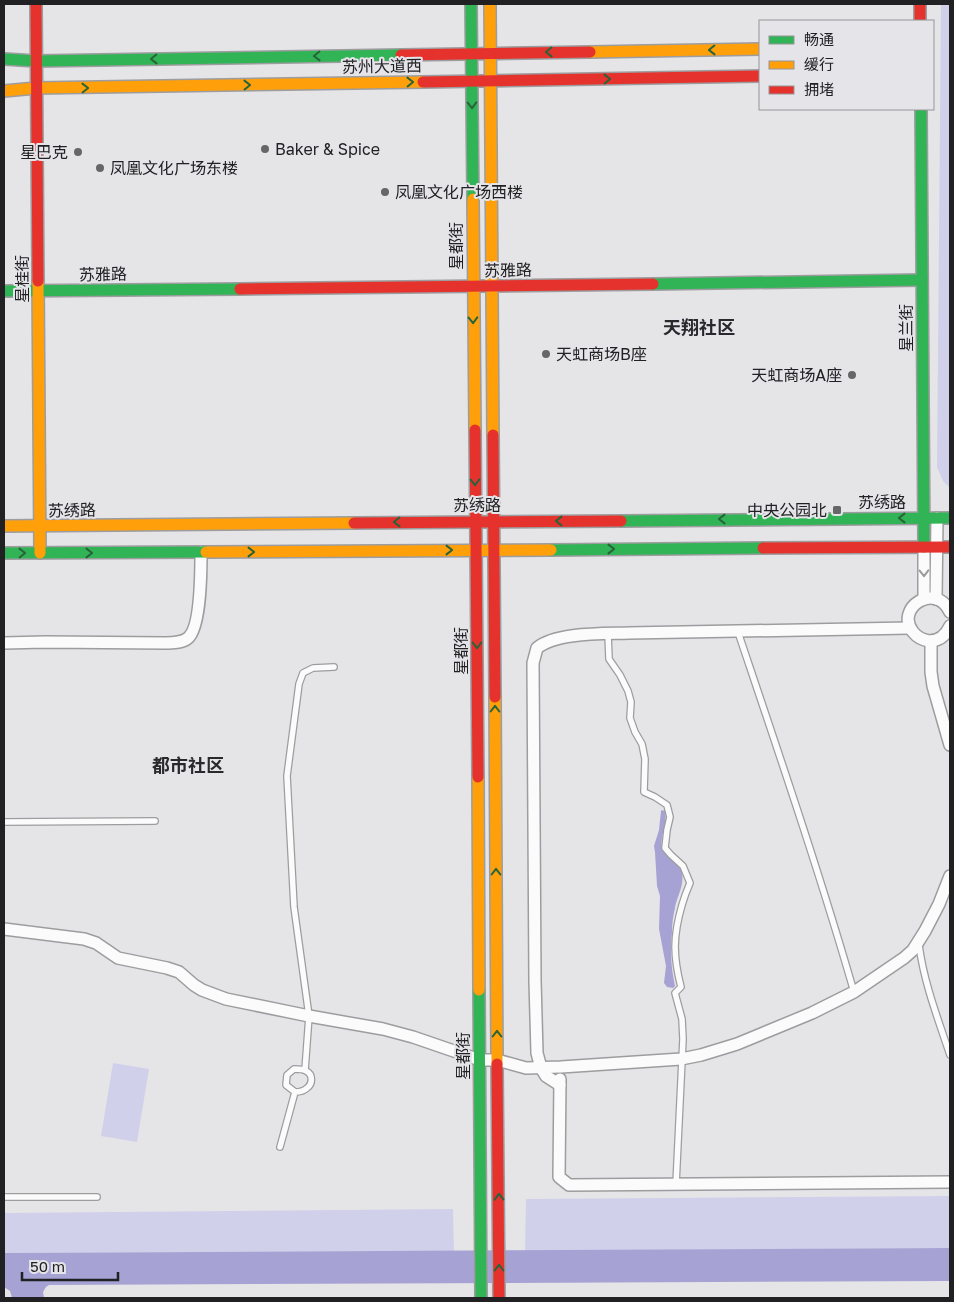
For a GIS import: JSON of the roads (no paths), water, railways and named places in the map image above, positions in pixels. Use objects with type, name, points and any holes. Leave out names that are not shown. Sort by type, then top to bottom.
[{"type":"main road","name":"星桂街","points":[[36,4],[40,553]]},
{"type":"main road","name":"星都街","points":[[471,4],[481,1294]]},
{"type":"main road","name":"星都街","points":[[490,4],[500,1294]]},
{"type":"main road","points":[[920,4],[920,20]]},
{"type":"main road","name":"苏州大道西","points":[[4,59],[36,61],[759,49]]},
{"type":"main road","name":"苏州大道西","points":[[4,91],[36,88],[759,76]]},
{"type":"main road","name":"星兰街","points":[[921,110],[924,547]]},
{"type":"main road","name":"苏雅路","points":[[4,291],[492,287],[922,280]]},
{"type":"main road","name":"苏绣路","points":[[4,526],[950,518]]},
{"type":"main road","points":[[4,553],[950,546]]},
{"type":"street","points":[[936,599],[937,518]]},
{"type":"street","points":[[924,547],[924,599]]},
{"type":"street","points":[[4,644],[44,642],[165,644],[186,640],[192,632],[197,614],[201,552]]},
{"type":"street","points":[[949,607],[944,602],[936,599],[924,599],[916,603],[910,610],[908,619],[913,632],[921,639],[931,641],[942,637],[947,633],[950,626]]},
{"type":"street","points":[[560,1085],[546,1076],[541,1068],[537,1052],[535,990],[534,656],[536,648],[569,637],[608,634],[910,628]]},
{"type":"street","points":[[931,641],[933,686],[950,745]]},
{"type":"street","points":[[4,929],[93,941],[118,958],[179,972],[194,985],[212,994],[242,1003],[383,1029],[480,1060],[497,1060],[526,1068],[560,1067],[681,1059],[701,1055],[737,1044],[812,1013],[854,992],[904,958],[945,904],[950,876]]},
{"type":"street","points":[[560,1067],[559,1177],[568,1185],[950,1182]]},
{"type":"lane","points":[[738,632],[780,756],[854,992]]},
{"type":"lane","points":[[608,634],[609,659],[628,691],[631,702],[630,718],[634,732],[642,744],[645,759],[644,792],[667,805],[670,817],[665,848],[683,866],[690,883],[682,904],[675,935],[675,962],[681,987],[675,993],[682,1018],[683,1038],[676,1184]]},
{"type":"lane","points":[[305,1070],[309,1016],[294,907],[287,776],[299,684],[303,673],[313,668],[334,667]]},
{"type":"lane","points":[[4,822],[155,821]]},
{"type":"lane","points":[[918,942],[932,1000],[950,1055]]},
{"type":"lane","points":[[294,1068],[305,1070],[311,1075],[308,1088],[296,1092],[286,1085],[287,1075],[294,1068]]},
{"type":"lane","points":[[280,1148],[296,1092]]},
{"type":"lane","points":[[4,1197],[97,1197]]},
{"type":"place","name":"Baker & Spice","points":[[265,149]]},
{"type":"place","name":"星巴克","points":[[78,152]]},
{"type":"place","name":"凤凰文化广场东楼","points":[[100,168]]},
{"type":"place","name":"凤凰文化广场西楼","points":[[385,192]]},
{"type":"place","name":"天虹商场B座","points":[[546,354]]},
{"type":"place","name":"天虹商场A座","points":[[852,375]]},
{"type":"place","name":"中央公园北","points":[[837,510]]},
{"type":"district","name":"天翔社区","points":[[699,328]]},
{"type":"district","name":"都市社区","points":[[188,766]]}]
